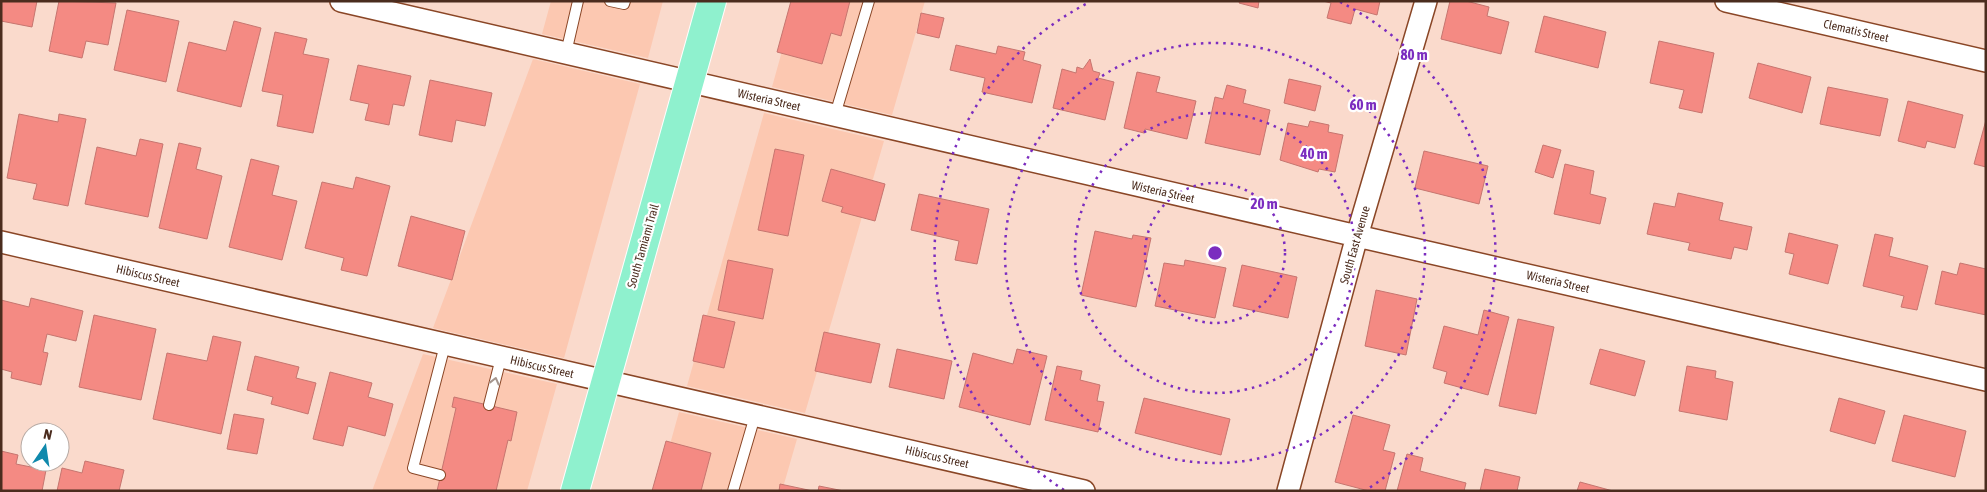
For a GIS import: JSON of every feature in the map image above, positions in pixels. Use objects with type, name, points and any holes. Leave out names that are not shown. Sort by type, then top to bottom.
[{"type":"main road","name":"South Tamiami Trail","points":[[574,491],[712,1]]},
{"type":"street","name":"Wisteria Street","points":[[341,1],[1986,380]]},
{"type":"street","name":"South East Avenue","points":[[1288,491],[1357,236],[1426,1]]},
{"type":"street","name":"Clematis Street","points":[[1726,1],[1986,61]]},
{"type":"street","name":"Hibiscus Street","points":[[1,242],[1084,491]]},
{"type":"lane","points":[[566,53],[578,1]]},
{"type":"lane","points":[[610,1],[624,4],[624,1]]},
{"type":"lane","points":[[836,115],[869,1]]},
{"type":"lane","points":[[440,475],[413,468],[445,345]]},
{"type":"lane","points":[[489,405],[501,358]]},
{"type":"lane","points":[[733,491],[755,416]]},
{"type":"shaded area","points":[[551,1],[663,1],[648,58],[542,34]]},
{"type":"shaded area","points":[[796,1],[925,1],[892,115],[772,87]]},
{"type":"shaded area","points":[[533,59],[640,84],[564,358],[433,328]]},
{"type":"shaded area","points":[[764,113],[884,141],[805,413],[687,386]]},
{"type":"shaded area","points":[[423,354],[557,384],[527,491],[372,491]]},
{"type":"shaded area","points":[[679,412],[797,439],[782,491],[657,491]]},
{"type":"building","points":[[1,1],[37,1],[32,27],[1,21]]},
{"type":"building","points":[[59,1],[116,3],[108,45],[86,41],[82,58],[49,51]]},
{"type":"building","points":[[791,1],[850,1],[841,36],[831,33],[822,64],[777,52]]},
{"type":"building","points":[[1240,1],[1259,1],[1258,8],[1239,3]]},
{"type":"building","points":[[1323,1],[1380,1],[1377,15],[1355,9],[1351,24],[1327,18],[1331,3]]},
{"type":"building","points":[[1450,1],[1466,1],[1489,7],[1487,16],[1509,22],[1501,54],[1441,39]]},
{"type":"building","points":[[127,10],[179,21],[166,82],[114,70]]},
{"type":"building","points":[[921,13],[944,18],[939,38],[917,33]]},
{"type":"building","points":[[1544,16],[1606,32],[1598,68],[1535,52]]},
{"type":"building","points":[[234,21],[261,28],[241,107],[177,91],[189,42],[226,51]]},
{"type":"building","points":[[275,32],[307,39],[303,54],[329,59],[313,133],[277,126],[283,95],[262,91]]},
{"type":"building","points":[[1659,41],[1714,53],[1702,113],[1679,108],[1684,90],[1650,83]]},
{"type":"building","points":[[956,45],[996,54],[998,46],[1025,52],[1023,60],[1041,65],[1032,103],[982,92],[985,78],[950,70]]},
{"type":"building","points":[[1090,59],[1093,71],[1100,73],[1098,78],[1114,82],[1105,120],[1053,108],[1062,69],[1076,73],[1077,67],[1083,69]]},
{"type":"building","points":[[1758,63],[1811,77],[1802,113],[1749,98]]},
{"type":"building","points":[[358,65],[411,76],[404,106],[393,104],[389,125],[365,120],[369,104],[350,100]]},
{"type":"building","points":[[1137,72],[1160,77],[1156,92],[1196,101],[1187,139],[1145,129],[1144,133],[1124,128]]},
{"type":"building","points":[[1289,79],[1321,86],[1315,111],[1284,103]]},
{"type":"building","points":[[430,80],[492,93],[485,126],[456,120],[452,142],[419,135]]},
{"type":"building","points":[[1227,85],[1246,90],[1243,103],[1270,110],[1260,155],[1205,143],[1215,97],[1223,99]]},
{"type":"building","points":[[1828,87],[1888,99],[1880,136],[1820,124]]},
{"type":"building","points":[[1908,101],[1963,115],[1955,148],[1927,141],[1925,148],[1898,141]]},
{"type":"building","points":[[19,114],[58,122],[59,114],[86,119],[68,206],[33,199],[37,184],[7,178]]},
{"type":"building","points":[[1986,120],[1986,167],[1974,164]]},
{"type":"building","points":[[1310,121],[1329,125],[1328,132],[1343,135],[1335,172],[1319,169],[1318,172],[1280,160],[1288,123],[1308,127]]},
{"type":"building","points":[[140,139],[163,144],[148,217],[85,204],[97,147],[136,156]]},
{"type":"building","points":[[179,143],[201,148],[196,169],[222,176],[207,239],[159,228]]},
{"type":"building","points":[[1543,145],[1561,150],[1553,178],[1535,172]]},
{"type":"building","points":[[775,149],[804,155],[788,236],[758,230]]},
{"type":"building","points":[[1424,151],[1488,166],[1479,204],[1415,188]]},
{"type":"building","points":[[251,159],[279,166],[272,195],[297,201],[282,260],[229,247]]},
{"type":"building","points":[[1565,164],[1594,171],[1590,194],[1606,198],[1600,224],[1554,214]]},
{"type":"building","points":[[831,169],[885,184],[875,221],[841,212],[843,207],[822,201]]},
{"type":"building","points":[[356,177],[390,186],[367,276],[341,270],[344,258],[305,248],[322,182],[353,189]]},
{"type":"building","points":[[1678,193],[1723,203],[1719,220],[1752,227],[1747,250],[1734,247],[1731,259],[1688,250],[1690,243],[1647,234],[1654,203],[1675,207]]},
{"type":"building","points":[[919,194],[989,209],[977,264],[955,260],[959,241],[911,230]]},
{"type":"building","points":[[411,216],[465,231],[452,280],[398,266]]},
{"type":"building","points":[[1095,231],[1132,239],[1133,235],[1151,238],[1136,307],[1081,295]]},
{"type":"building","points":[[1789,233],[1838,245],[1828,284],[1789,274],[1794,254],[1785,252]]},
{"type":"building","points":[[1875,234],[1893,238],[1889,256],[1928,266],[1917,310],[1901,307],[1904,296],[1863,286]]},
{"type":"building","points":[[728,260],[773,269],[763,319],[718,310]]},
{"type":"building","points":[[1185,260],[1226,268],[1215,318],[1155,306],[1164,263],[1184,266]]},
{"type":"building","points":[[1960,263],[1986,269],[1986,315],[1935,304],[1942,271],[1957,275]]},
{"type":"building","points":[[1242,265],[1297,277],[1288,318],[1233,306]]},
{"type":"building","points":[[1376,290],[1417,299],[1406,355],[1365,346]]},
{"type":"building","points":[[31,298],[83,311],[76,341],[47,334],[43,352],[48,353],[41,385],[11,378],[12,372],[1,369],[1,300],[29,307]]},
{"type":"building","points":[[1484,310],[1509,317],[1488,395],[1444,383],[1447,372],[1433,368],[1444,326],[1478,335]]},
{"type":"building","points":[[94,315],[156,329],[141,400],[79,387]]},
{"type":"building","points":[[703,315],[735,322],[724,368],[693,361]]},
{"type":"building","points":[[1518,319],[1554,327],[1536,414],[1499,406]]},
{"type":"building","points":[[824,332],[880,344],[871,383],[815,371]]},
{"type":"building","points":[[213,336],[241,342],[221,434],[153,419],[167,353],[207,361]]},
{"type":"building","points":[[897,349],[952,361],[944,399],[889,387]]},
{"type":"building","points":[[1017,349],[1047,356],[1030,425],[959,407],[973,353],[1013,364]]},
{"type":"building","points":[[1600,349],[1645,361],[1635,396],[1590,384]]},
{"type":"building","points":[[255,356],[299,367],[296,378],[316,383],[308,414],[271,404],[273,397],[247,390]]},
{"type":"building","points":[[1057,366],[1082,371],[1080,380],[1100,385],[1097,401],[1104,402],[1098,432],[1045,420]]},
{"type":"building","points":[[1687,366],[1716,371],[1715,378],[1733,382],[1727,420],[1679,411]]},
{"type":"building","points":[[330,372],[372,383],[368,397],[393,404],[385,436],[348,426],[343,446],[313,439]]},
{"type":"building","points":[[454,397],[517,412],[511,441],[508,440],[496,491],[437,491],[456,408],[452,407]]},
{"type":"building","points":[[1144,398],[1230,419],[1221,455],[1135,433]]},
{"type":"building","points":[[1839,398],[1885,411],[1875,444],[1830,431]]},
{"type":"building","points":[[234,414],[264,419],[257,454],[227,449]]},
{"type":"building","points":[[1353,415],[1390,425],[1383,450],[1395,453],[1385,491],[1369,491],[1335,482]]},
{"type":"building","points":[[1904,415],[1966,431],[1955,477],[1892,461]]},
{"type":"building","points":[[666,441],[711,453],[701,491],[652,491]]},
{"type":"building","points":[[1,451],[18,455],[16,464],[20,465],[20,472],[46,472],[42,491],[1,491]]},
{"type":"building","points":[[1407,454],[1423,458],[1420,471],[1466,483],[1464,491],[1397,491]]},
{"type":"building","points":[[85,461],[124,470],[119,491],[57,491],[61,472],[70,472],[70,470],[82,473]]},
{"type":"building","points":[[1485,469],[1520,477],[1517,491],[1480,491]]},
{"type":"building","points":[[1580,482],[1613,491],[1577,491]]},
{"type":"building","points":[[780,484],[813,491],[779,491]]},
{"type":"building","points":[[819,486],[844,491],[818,491]]}]
